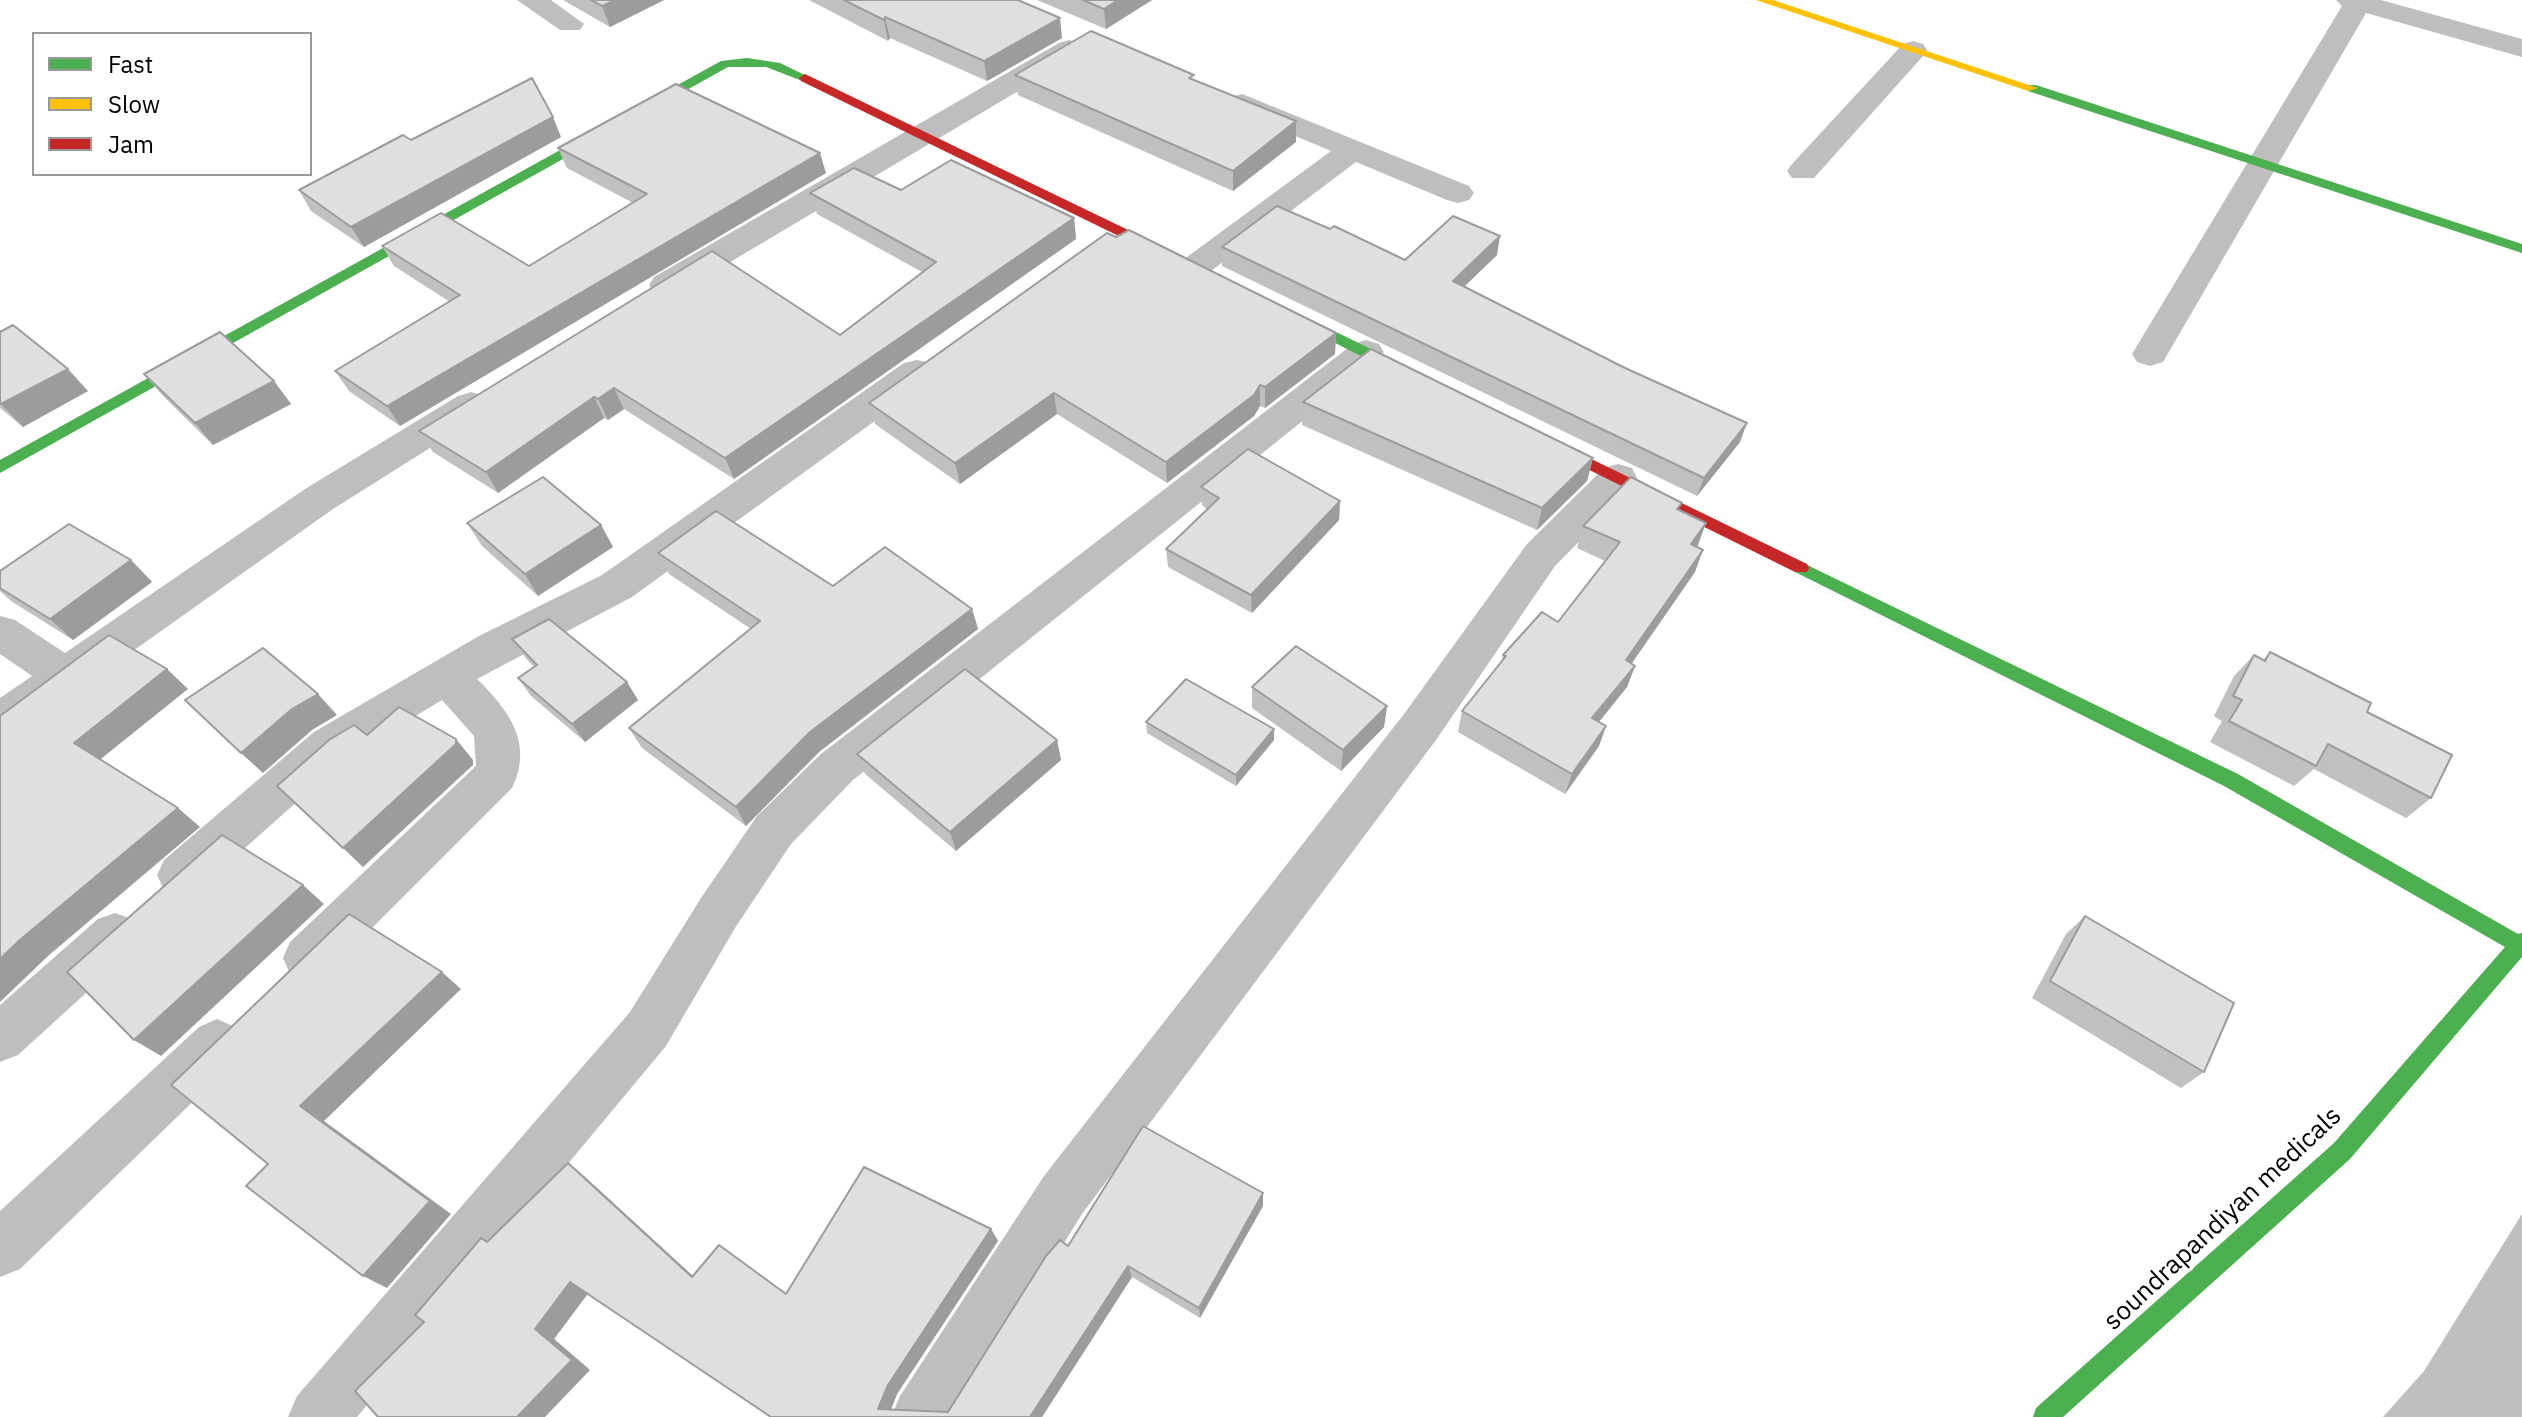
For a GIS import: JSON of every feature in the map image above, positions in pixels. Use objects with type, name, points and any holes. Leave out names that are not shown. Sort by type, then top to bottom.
[{"type":"street","points":[[531,0],[570,24]]},
{"type":"street","points":[[1762,0],[2522,249]]},
{"type":"street","points":[[2150,354],[2363,2],[2522,48]]},
{"type":"street","points":[[644,299],[1084,36]]},
{"type":"street","points":[[1803,171],[1913,50]]},
{"type":"street","points":[[0,467],[725,64],[750,59],[772,62],[921,134],[1102,240],[1202,270],[1352,150]]},
{"type":"street","points":[[1220,94],[1458,193]]},
{"type":"street","points":[[1267,302],[1436,387]]},
{"type":"street","points":[[0,1038],[330,745],[448,678],[494,648],[617,586],[949,349]]},
{"type":"street","points":[[318,1417],[648,1029],[718,913],[774,830],[837,767],[1366,352]]},
{"type":"street","points":[[0,721],[62,674],[319,499],[495,390]]},
{"type":"street","points":[[1520,429],[2231,780],[2521,944]]},
{"type":"street","points":[[921,1417],[1063,1195],[1420,727],[1541,555],[1618,478]]},
{"type":"street","points":[[0,632],[62,674]]},
{"type":"street","points":[[0,1249],[262,1002],[496,775],[503,755],[499,735],[448,678]]},
{"type":"street","name":"soundrapandiyan medicals","points":[[2045,1417],[2342,1151],[2521,944]]},
{"type":"shaded area","points":[[2522,1214],[2522,1417],[2383,1417],[2424,1371]]},
{"type":"building","points":[[591,0],[615,0],[602,6]]},
{"type":"building","points":[[844,0],[1018,0],[1060,18],[984,61]]},
{"type":"building","points":[[1083,0],[1118,0],[1104,9]]},
{"type":"building","points":[[1091,31],[1194,75],[1189,78],[1296,121],[1233,171],[1015,75]]},
{"type":"building","points":[[532,78],[553,117],[351,227],[299,190],[403,135],[411,140]]},
{"type":"building","points":[[676,84],[820,153],[387,406],[335,371],[460,295],[382,246],[441,213],[529,266],[647,194],[558,148]]},
{"type":"building","points":[[951,160],[1074,218],[725,458],[614,388],[598,399],[594,397],[486,472],[419,431],[712,251],[840,335],[936,262],[810,193],[854,168],[901,190]]},
{"type":"building","points":[[1277,206],[1330,229],[1334,226],[1405,260],[1453,216],[1500,236],[1453,281],[1625,368],[1747,423],[1704,478],[1222,247]]},
{"type":"building","points":[[1129,230],[1336,333],[1265,387],[1260,385],[1254,395],[1166,462],[1054,393],[955,463],[869,403],[1107,233],[1116,237]]},
{"type":"building","points":[[13,325],[68,369],[1,404],[0,332]]},
{"type":"building","points":[[220,332],[274,381],[195,423],[144,374]]},
{"type":"building","points":[[1371,349],[1593,458],[1542,508],[1303,402]]},
{"type":"building","points":[[1248,449],[1340,501],[1251,595],[1166,549],[1219,498],[1201,487]]},
{"type":"building","points":[[543,477],[601,525],[525,574],[467,523]]},
{"type":"building","points":[[1631,477],[1682,503],[1677,509],[1706,523],[1691,544],[1703,550],[1626,660],[1635,666],[1592,718],[1606,726],[1572,774],[1462,711],[1506,656],[1503,655],[1542,612],[1558,622],[1620,542],[1583,526]]},
{"type":"building","points":[[716,511],[833,586],[885,547],[972,609],[810,732],[736,807],[629,728],[760,621],[658,553]]},
{"type":"building","points":[[69,524],[131,560],[50,619],[0,588],[0,571]]},
{"type":"building","points":[[549,619],[627,682],[572,724],[518,678],[537,665],[512,639]]},
{"type":"building","points":[[109,635],[167,669],[74,743],[178,808],[0,959],[0,716]]},
{"type":"building","points":[[1296,646],[1387,706],[1343,750],[1252,687]]},
{"type":"building","points":[[263,648],[318,694],[292,709],[241,753],[185,700]]},
{"type":"building","points":[[2270,652],[2371,703],[2367,712],[2452,755],[2431,798],[2328,744],[2316,766],[2229,721],[2242,700],[2233,696],[2254,655],[2265,661]]},
{"type":"building","points":[[965,669],[1057,740],[950,832],[857,754]]},
{"type":"building","points":[[1186,679],[1274,729],[1236,775],[1146,722]]},
{"type":"building","points":[[399,707],[456,739],[456,744],[343,848],[277,786],[329,740],[354,725],[367,735]]},
{"type":"building","points":[[222,835],[303,885],[134,1040],[67,972]]},
{"type":"building","points":[[349,914],[442,972],[300,1106],[430,1201],[363,1276],[246,1186],[268,1164],[171,1085]]},
{"type":"building","points":[[2085,916],[2234,1003],[2204,1072],[2050,981]]},
{"type":"building","points":[[1143,1126],[1263,1193],[1199,1308],[1128,1266],[1030,1417],[771,1417],[570,1282],[535,1329],[572,1360],[517,1417],[378,1417],[355,1391],[424,1322],[415,1315],[481,1238],[487,1242],[568,1163],[692,1277],[719,1245],[786,1294],[864,1167],[991,1229],[888,1385],[878,1409],[948,1412],[1046,1256],[1060,1240],[1068,1246]]},
{"type":"traffic: fast","points":[[0,467],[725,64],[766,64],[805,78]]},
{"type":"traffic: fast","points":[[2032,88],[2522,249]]},
{"type":"traffic: fast","points":[[1283,311],[1419,379]]},
{"type":"traffic: fast","points":[[1801,568],[2231,780],[2519,945]]},
{"type":"traffic: fast","points":[[2045,1417],[2342,1151],[2522,942]]},
{"type":"traffic: slow","points":[[1762,0],[2032,88]]},
{"type":"traffic: jam","points":[[805,78],[1175,258]]},
{"type":"traffic: jam","points":[[1538,438],[1801,568]]}]
